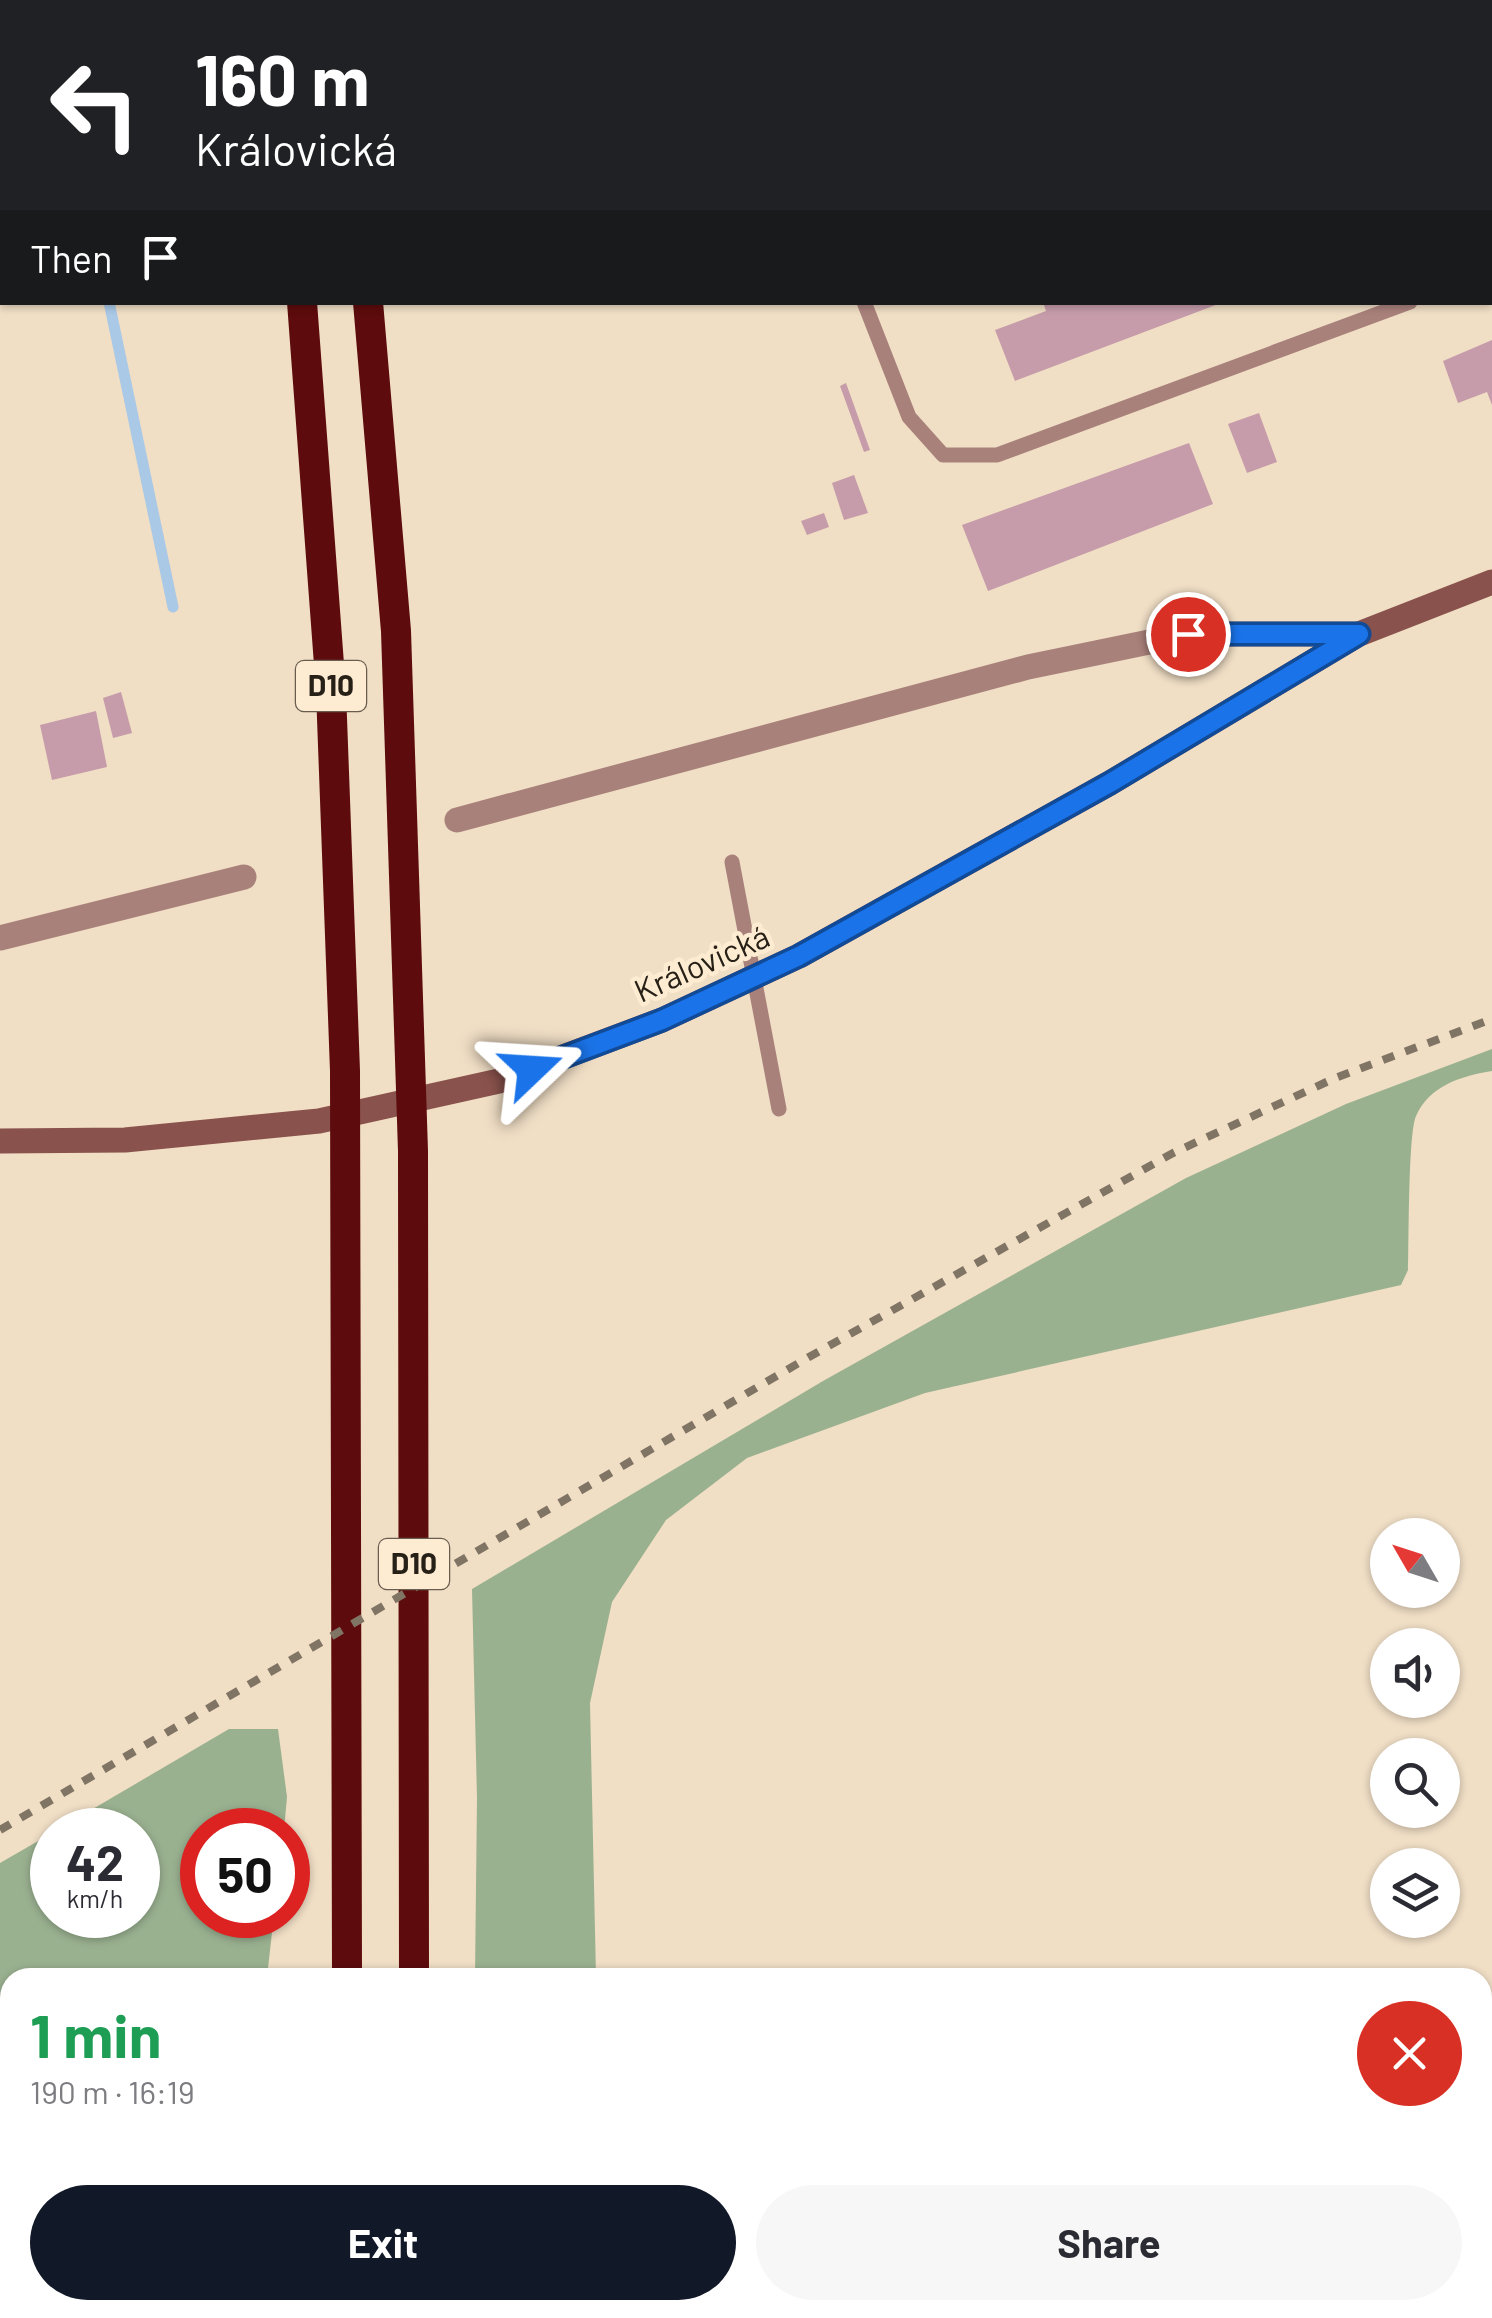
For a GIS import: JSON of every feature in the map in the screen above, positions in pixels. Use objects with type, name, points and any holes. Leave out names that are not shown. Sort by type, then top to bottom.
[{"type":"highway","name":"D10","points":[[302,305],[331,691],[345,1071],[347,1968]]},
{"type":"highway","name":"D10","points":[[368,305],[396,631],[414,1151],[414,1968]]},
{"type":"main road","name":"Královická","points":[[0,1141],[126,1140],[319,1121],[500,1081],[644,1027],[799,956],[1110,783],[1359,634],[1492,582]]},
{"type":"street","name":"Královická","points":[[456,820],[1028,667],[1188,634],[1359,634]]},
{"type":"street","points":[[0,938],[244,877]]},
{"type":"lane","points":[[865,305],[909,417],[943,455],[997,455],[1402,305]]},
{"type":"lane","points":[[732,862],[779,1109]]},
{"type":"green space","points":[[1492,1049],[1492,1071],[1458,1079],[1438,1089],[1416,1116],[1410,1166],[1408,1270],[1401,1285],[925,1393],[747,1458],[666,1520],[612,1602],[590,1703],[596,1968],[475,1968],[477,1798],[472,1589],[823,1381],[1186,1178],[1346,1104]]},
{"type":"green space","points":[[229,1729],[278,1729],[286,1808],[180,1808],[180,1938],[271,1938],[268,1968],[0,1968],[0,1863],[30,1846],[30,1938],[160,1938],[160,1808],[94,1808]]},
{"type":"building","points":[[1044,305],[1216,305],[1015,381],[995,330],[1046,311]]},
{"type":"building","points":[[1492,340],[1492,405],[1487,392],[1458,403],[1443,361]]},
{"type":"building","points":[[846,383],[870,450],[864,452],[840,386]]},
{"type":"building","points":[[1259,413],[1277,462],[1247,473],[1228,424]]},
{"type":"building","points":[[1189,443],[1213,504],[988,591],[962,525]]},
{"type":"building","points":[[854,475],[868,513],[844,520],[832,483]]},
{"type":"building","points":[[824,513],[829,527],[807,535],[801,521]]},
{"type":"building","points":[[121,692],[132,733],[113,738],[103,698]]},
{"type":"building","points":[[96,711],[107,767],[52,780],[40,725]]},
{"type":"waterway","points":[[110,305],[173,607]]},
{"type":"railway","points":[[0,1830],[809,1357],[1173,1153],[1335,1078],[1492,1019]]},
{"type":"route","points":[[532,1069],[662,1020],[799,956],[1110,783],[1359,634],[1188,634]]}]
